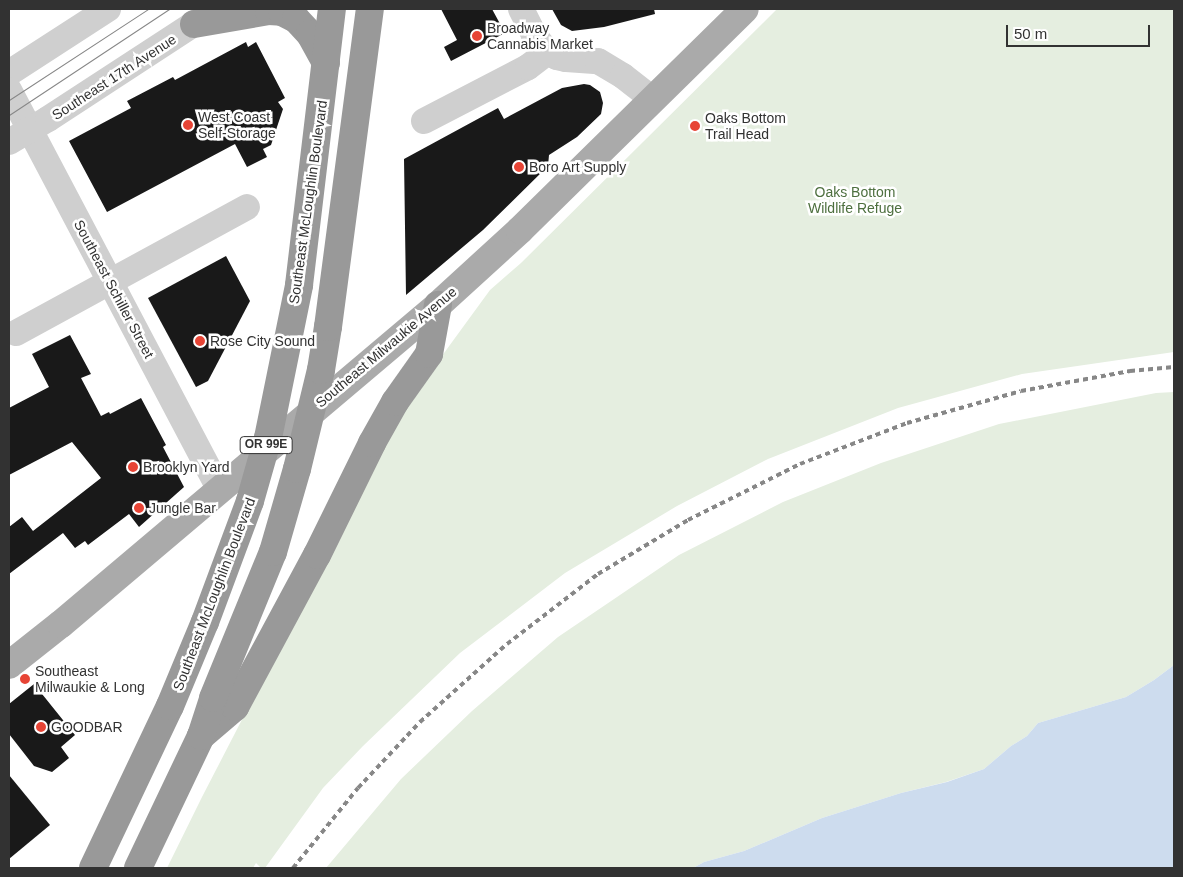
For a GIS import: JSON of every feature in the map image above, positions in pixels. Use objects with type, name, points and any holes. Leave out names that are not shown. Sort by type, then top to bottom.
[{"type":"highway","name":"Southeast McLoughlin Boulevard","points":[[93,868],[174,697],[209,614],[250,501],[282,378],[299,286],[332,9]]},
{"type":"highway","name":"OR 99E","points":[[138,868],[201,736],[214,698],[273,552],[297,469],[321,370],[359,102],[370,9]]},
{"type":"highway","points":[[194,24],[269,10],[282,12],[296,19],[310,34],[326,63]]},
{"type":"highway","points":[[201,736],[235,707],[317,555],[372,443],[395,402],[429,354],[438,305]]},
{"type":"main road","name":"Southeast Milwaukie Avenue","points":[[9,665],[61,624],[438,305],[520,230],[745,9]]},
{"type":"street","points":[[9,73],[108,9]]},
{"type":"street","name":"Southeast 17th Avenue","points":[[19,136],[217,9]]},
{"type":"street","points":[[521,9],[534,35],[548,52],[557,58],[598,61],[623,76],[652,99]]},
{"type":"street","points":[[424,120],[539,60],[548,52]]},
{"type":"street","name":"Southeast Schiller Street","points":[[9,90],[19,136],[110,282],[222,487]]},
{"type":"street","points":[[16,333],[247,207]]},
{"type":"green space","name":"Oaks Bottom Wildlife Refuge","points":[[777,9],[1174,9],[1174,352],[1022,374],[898,408],[768,459],[677,506],[565,573],[460,653],[363,746],[323,788],[265,868],[261,868],[256,863],[253,868],[167,868],[401,412],[490,290],[521,263]]},
{"type":"green space","points":[[1174,392],[1174,665],[1126,697],[1038,723],[1027,736],[1011,746],[984,769],[822,818],[744,851],[704,862],[693,868],[326,868],[401,779],[472,711],[558,637],[679,555],[783,502],[881,463],[999,424],[1156,393]]},
{"type":"water","points":[[1174,665],[1174,868],[693,868],[704,862],[744,851],[822,818],[901,793],[947,782],[984,769],[1011,746],[1027,736],[1038,723],[1126,697]]},
{"type":"building","name":"Broadway Cannabis Market","points":[[441,9],[492,9],[505,33],[451,61],[444,47],[457,40]]},
{"type":"building","points":[[552,9],[654,9],[655,14],[604,27],[572,31],[561,25]]},
{"type":"building","name":"West Coast Self-Storage","points":[[246,42],[248,47],[256,42],[285,98],[278,102],[283,109],[271,145],[263,149],[267,157],[247,167],[235,144],[107,212],[69,141],[131,108],[127,101],[173,77],[175,80]]},
{"type":"building","points":[[584,84],[590,85],[600,92],[603,103],[601,114],[577,137],[549,155],[548,166],[483,230],[406,295],[404,159],[498,108],[504,119],[562,88]]},
{"type":"building","name":"Rose City Sound","points":[[226,256],[250,301],[208,381],[196,387],[148,298]]},
{"type":"building","points":[[70,335],[91,374],[81,378],[101,416],[109,412],[110,414],[141,398],[166,445],[163,447],[184,487],[139,527],[129,514],[88,545],[85,541],[75,548],[63,533],[9,574],[9,527],[22,517],[33,531],[101,478],[72,442],[9,475],[9,408],[49,387],[32,354]]},
{"type":"building","name":"GOODBAR","points":[[34,684],[75,735],[61,747],[69,758],[52,772],[34,766],[9,734],[9,704]]},
{"type":"building","points":[[9,775],[50,825],[9,859]]},
{"type":"tram line","points":[[9,100],[148,9]]},
{"type":"tram line","points":[[9,115],[169,9]]},
{"type":"railway","points":[[293,868],[358,788],[420,722],[507,644],[598,574],[688,520],[800,464],[907,423],[1021,391],[1130,371],[1174,367]]},
{"type":"place","name":"Broadway Cannabis Market","points":[[477,36]]},
{"type":"place","name":"West Coast Self-Storage","points":[[188,125]]},
{"type":"place","name":"Oaks Bottom Trail Head","points":[[695,126]]},
{"type":"place","name":"Boro Art Supply","points":[[519,167]]},
{"type":"place","name":"Rose City Sound","points":[[200,341]]},
{"type":"place","name":"Brooklyn Yard","points":[[133,467]]},
{"type":"place","name":"Jungle Bar","points":[[139,508]]},
{"type":"place","name":"Southeast Milwaukie & Long","points":[[25,679]]},
{"type":"place","name":"GOODBAR","points":[[41,727]]}]
